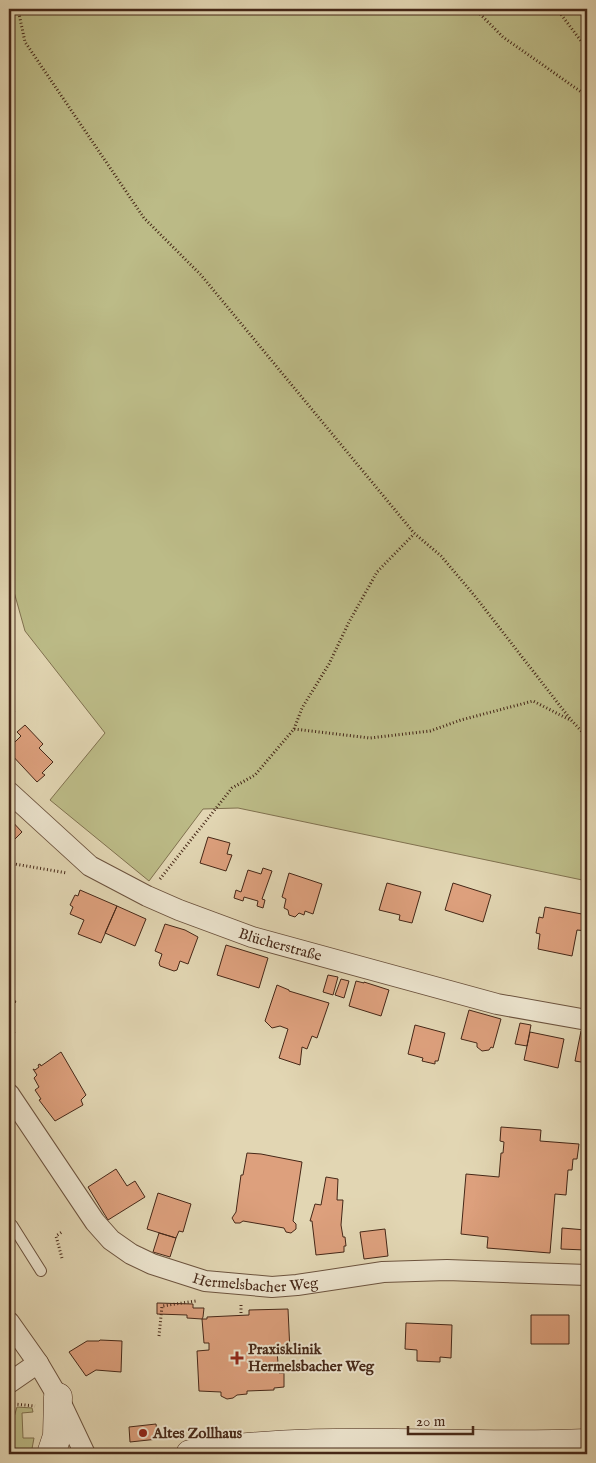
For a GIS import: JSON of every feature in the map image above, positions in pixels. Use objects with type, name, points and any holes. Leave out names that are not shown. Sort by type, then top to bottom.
[{"type":"main road","points":[[51,1454],[57,1436],[58,1397]]},
{"type":"main road","points":[[190,1454],[240,1448],[338,1443],[587,1443]]},
{"type":"street","name":"Blücherstraße","points":[[9,792],[90,866],[147,896],[252,937],[497,1004],[587,1020]]},
{"type":"street","name":"Hermelsbacher Weg","points":[[9,1094],[95,1222],[111,1240],[131,1254],[152,1264],[206,1281],[272,1287],[383,1272],[448,1270],[587,1275]]},
{"type":"street","points":[[9,1322],[38,1363],[58,1397],[85,1454]]},
{"type":"street","points":[[9,1383],[38,1363]]},
{"type":"lane","points":[[12,1226],[41,1271]]},
{"type":"path","points":[[18,9],[25,42],[144,218],[201,275],[414,533],[441,556],[474,595],[571,720],[587,737]]},
{"type":"path","points":[[476,9],[503,37],[587,96]]},
{"type":"path","points":[[557,9],[587,49]]},
{"type":"path","points":[[160,879],[232,788],[255,775],[294,729],[302,708],[329,664],[349,622],[377,572],[414,533]]},
{"type":"path","points":[[294,729],[370,738],[430,731],[461,720],[532,701],[571,720]]},
{"type":"path","points":[[9,863],[75,875],[90,866]]},
{"type":"path","points":[[62,1232],[56,1236],[62,1258]]},
{"type":"path","points":[[159,1336],[162,1306],[198,1301],[206,1281]]},
{"type":"path","points":[[20,1405],[32,1406]]},
{"type":"shaded area","points":[[9,9],[587,9],[587,881],[238,808],[203,809],[149,881],[50,800],[105,733],[25,631],[9,574]]},
{"type":"shaded area","points":[[17,1407],[32,1408],[33,1412],[22,1413],[23,1438],[34,1438],[31,1454],[9,1454],[9,1434]]},
{"type":"building","points":[[9,705],[15,712],[9,718]]},
{"type":"building","points":[[25,725],[43,744],[39,748],[53,762],[42,773],[45,775],[37,782],[9,752],[9,748],[21,736],[17,732]]},
{"type":"building","points":[[9,818],[22,832],[9,845]]},
{"type":"building","points":[[208,837],[230,843],[227,854],[232,855],[226,871],[200,863]]},
{"type":"building","points":[[263,868],[272,871],[262,899],[265,900],[263,908],[257,906],[258,901],[244,897],[243,901],[234,898],[236,890],[241,892],[248,870],[261,874]]},
{"type":"building","points":[[289,873],[322,884],[313,914],[305,911],[304,915],[299,913],[295,917],[289,915],[288,910],[284,908],[286,899],[282,897]]},
{"type":"building","points":[[387,883],[421,892],[412,923],[399,920],[400,915],[379,910]]},
{"type":"building","points":[[453,883],[491,895],[483,922],[445,910]]},
{"type":"building","points":[[80,890],[117,906],[101,943],[78,934],[84,920],[70,914],[73,907],[70,905],[75,895],[78,896]]},
{"type":"building","points":[[117,906],[146,919],[135,946],[105,933]]},
{"type":"building","points":[[545,907],[587,915],[587,931],[577,930],[572,956],[538,949],[540,934],[536,933],[539,917],[543,918]]},
{"type":"building","points":[[165,924],[185,930],[198,937],[188,964],[180,961],[177,970],[174,971],[160,966],[162,954],[155,951]]},
{"type":"building","points":[[226,945],[268,958],[259,988],[217,975]]},
{"type":"building","points":[[328,975],[338,977],[333,995],[323,992]]},
{"type":"building","points":[[341,979],[349,981],[344,998],[335,995]]},
{"type":"building","points":[[356,981],[389,990],[381,1016],[349,1006]]},
{"type":"building","points":[[277,985],[289,991],[329,1003],[317,1038],[312,1036],[307,1049],[302,1047],[300,1065],[279,1058],[288,1029],[280,1026],[272,1028],[265,1021]]},
{"type":"building","points":[[9,992],[16,1002],[9,1007]]},
{"type":"building","points":[[469,1010],[501,1019],[493,1048],[482,1051],[477,1047],[477,1043],[461,1039]]},
{"type":"building","points":[[520,1023],[531,1025],[527,1046],[515,1044]]},
{"type":"building","points":[[9,1024],[15,1033],[9,1037]]},
{"type":"building","points":[[415,1025],[445,1033],[438,1061],[435,1061],[435,1064],[422,1061],[423,1058],[408,1054]]},
{"type":"building","points":[[581,1031],[587,1032],[587,1063],[575,1061]]},
{"type":"building","points":[[530,1032],[564,1039],[558,1068],[524,1060]]},
{"type":"building","points":[[61,1052],[86,1095],[81,1100],[83,1105],[55,1121],[39,1100],[41,1099],[35,1090],[39,1087],[34,1078],[37,1075],[33,1069],[35,1070],[39,1067],[38,1065],[40,1064],[41,1066]]},
{"type":"building","points":[[501,1127],[541,1130],[540,1141],[579,1144],[577,1159],[573,1159],[572,1170],[568,1170],[566,1195],[555,1194],[550,1253],[487,1248],[488,1237],[461,1234],[466,1174],[499,1177],[504,1142],[500,1141]]},
{"type":"building","points":[[247,1153],[302,1162],[293,1221],[296,1224],[296,1229],[291,1233],[286,1232],[284,1228],[243,1221],[235,1223],[232,1218],[236,1212],[241,1175],[243,1175]]},
{"type":"building","points":[[116,1169],[127,1186],[135,1181],[145,1197],[108,1220],[88,1187]]},
{"type":"building","points":[[326,1177],[338,1179],[337,1200],[343,1200],[341,1225],[346,1246],[344,1246],[344,1252],[316,1255],[312,1221],[310,1221],[315,1204],[321,1205]]},
{"type":"building","points":[[158,1193],[191,1204],[183,1232],[179,1231],[176,1238],[147,1229]]},
{"type":"building","points":[[562,1228],[586,1230],[585,1250],[561,1249]]},
{"type":"building","points":[[385,1229],[388,1256],[364,1259],[360,1232]]},
{"type":"building","points":[[159,1233],[176,1238],[170,1257],[153,1252]]},
{"type":"building","points":[[157,1303],[193,1304],[193,1308],[204,1308],[203,1317],[202,1319],[187,1318],[187,1315],[157,1314]]},
{"type":"building","name":"Praxisklinik Hermelsbacher Weg","points":[[288,1309],[290,1352],[277,1352],[279,1373],[284,1373],[284,1387],[274,1388],[274,1390],[247,1391],[247,1394],[227,1399],[221,1396],[221,1392],[199,1391],[197,1351],[209,1350],[209,1343],[204,1343],[202,1319],[207,1319],[207,1317],[249,1315],[249,1310]]},
{"type":"building","points":[[531,1315],[569,1315],[569,1344],[531,1344]]},
{"type":"building","points":[[406,1323],[452,1325],[451,1358],[440,1357],[440,1362],[417,1361],[417,1350],[405,1349]]},
{"type":"building","points":[[87,1341],[122,1341],[121,1372],[96,1370],[86,1376],[69,1352]]},
{"type":"building","name":"Altes Zollhaus","points":[[156,1424],[158,1439],[130,1442],[129,1427]]},
{"type":"place","name":"Praxisklinik Hermelsbacher Weg","points":[[237,1358]]},
{"type":"place","name":"Altes Zollhaus","points":[[143,1433]]}]
